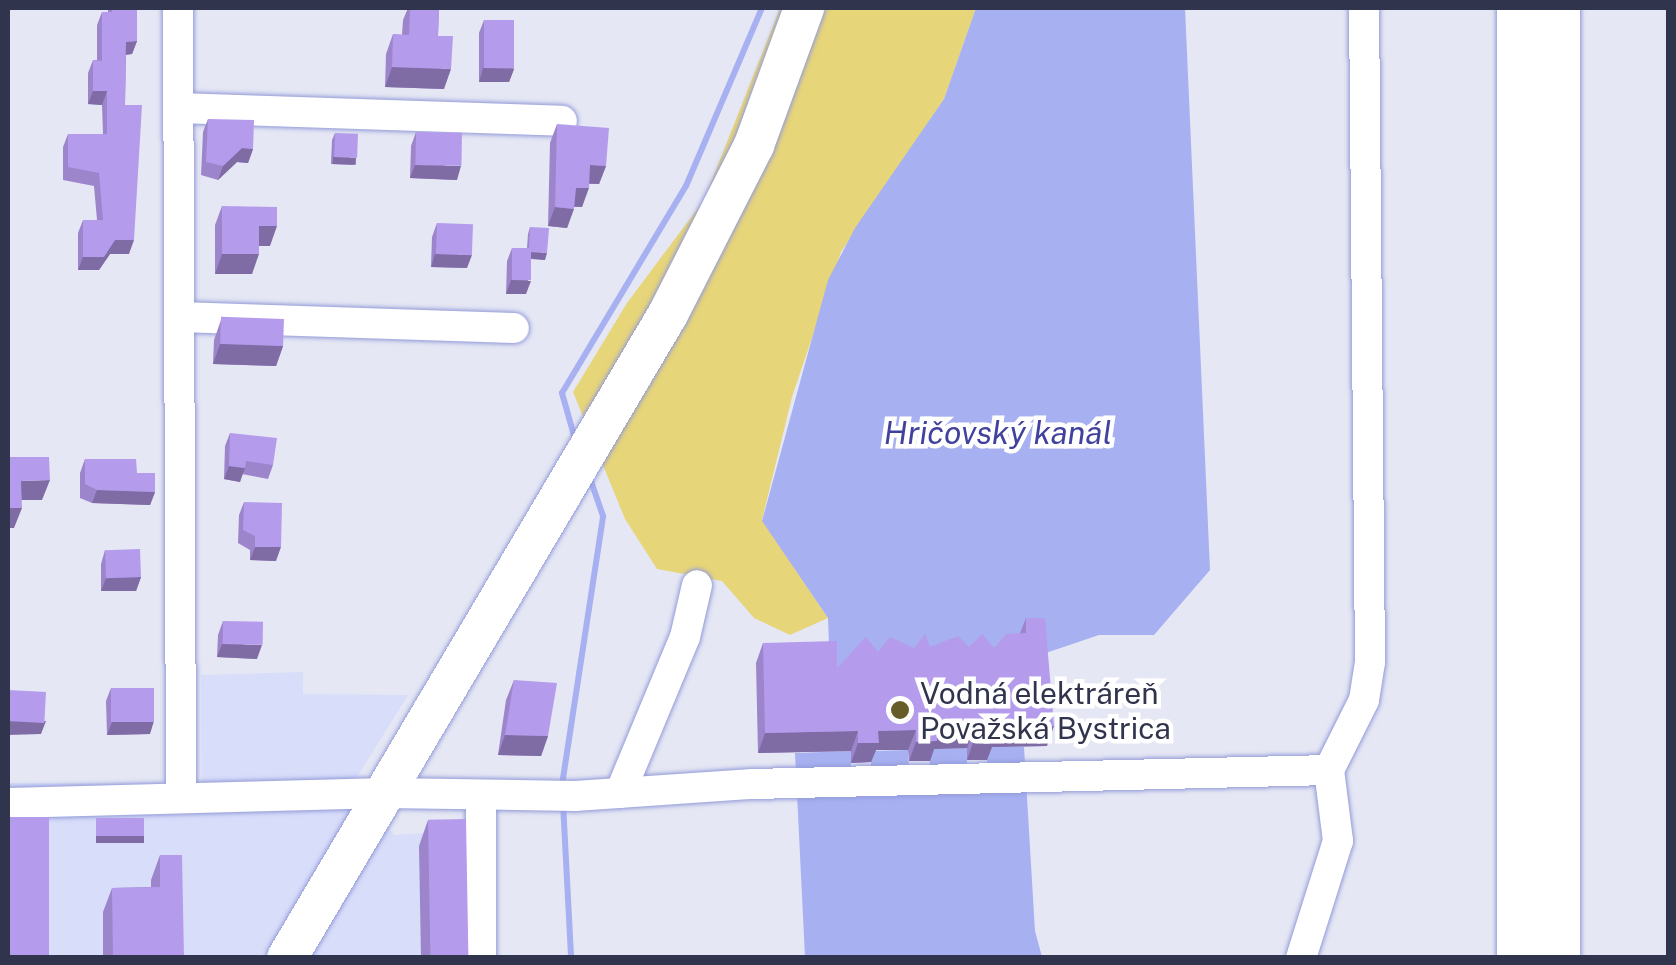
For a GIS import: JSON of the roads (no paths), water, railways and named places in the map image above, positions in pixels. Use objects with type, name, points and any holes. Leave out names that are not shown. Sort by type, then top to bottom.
[{"type":"highway","points":[[1519,8],[1519,958]]},
{"type":"highway","points":[[1557,8],[1557,958]]},
{"type":"main road","points":[[286,958],[584,458],[724,210],[804,8]]},
{"type":"street","points":[[178,8],[181,798]]},
{"type":"street","points":[[1301,958],[1338,841],[1330,770],[1364,700],[1370,664],[1364,8]]},
{"type":"street","points":[[178,108],[562,121]]},
{"type":"street","points":[[180,317],[514,328]]},
{"type":"street","points":[[620,793],[685,638],[697,585]]},
{"type":"street","points":[[8,803],[386,793],[563,796],[753,784],[1064,781],[1330,770]]},
{"type":"street","points":[[481,795],[482,958]]},
{"type":"water","name":"Hričovský kanál","points":[[976,8],[1185,8],[1210,570],[1154,635],[1099,635],[1019,662],[830,674],[828,618],[762,521],[828,280],[855,228],[944,99]]},
{"type":"water","points":[[987,747],[1024,747],[1035,931],[1042,957],[805,957],[795,753],[851,751],[851,770],[871,769],[871,751],[908,750],[909,768],[930,768],[929,749],[967,748],[967,767],[987,766]]},
{"type":"waterway","points":[[575,439],[562,393],[686,186],[762,8]]},
{"type":"waterway","points":[[562,785],[603,516],[590,479]]},
{"type":"waterway","points":[[563,803],[571,958]]},
{"type":"place","name":"Vodná elektráreň Považská Bystrica","points":[[900,710]]}]
